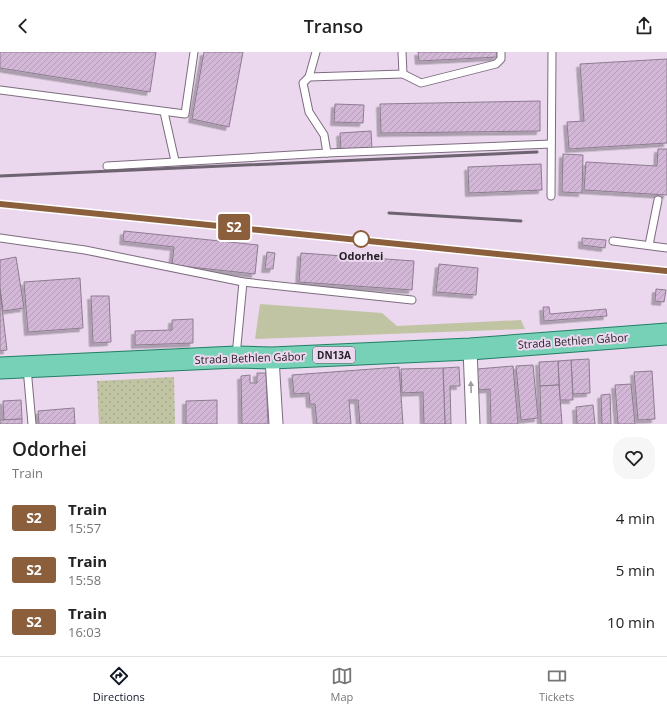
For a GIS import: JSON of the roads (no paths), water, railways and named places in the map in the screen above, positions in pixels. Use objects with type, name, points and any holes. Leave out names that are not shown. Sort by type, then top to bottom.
[{"type":"main road","name":"Strada Bethlen Gábor","points":[[0,368],[236,357],[272,358],[470,349],[667,334]]},
{"type":"street","points":[[470,349],[473,424]]},
{"type":"street","points":[[272,358],[276,424]]},
{"type":"lane","points":[[0,90],[185,114],[194,52]]},
{"type":"lane","points":[[316,52],[309,77],[303,84],[309,112],[324,135],[327,153]]},
{"type":"lane","points":[[402,52],[403,74]]},
{"type":"lane","points":[[309,77],[403,74],[421,83],[496,64],[501,60],[501,52]]},
{"type":"lane","points":[[551,196],[552,52]]},
{"type":"lane","points":[[164,112],[175,161]]},
{"type":"lane","points":[[107,166],[327,153],[551,144]]},
{"type":"lane","points":[[649,245],[658,200]]},
{"type":"lane","points":[[0,238],[85,250],[243,282],[412,300]]},
{"type":"lane","points":[[613,241],[667,248]]},
{"type":"lane","points":[[236,357],[243,282]]},
{"type":"lane","points":[[27,367],[32,424]]},
{"type":"railway","points":[[0,176],[537,152]]},
{"type":"railway","points":[[0,204],[667,271]]},
{"type":"railway","points":[[389,213],[521,221]]},
{"type":"train","name":"S2","points":[[0,204],[667,271]]},
{"type":"place","name":"Odorhei","points":[[361,239]]}]
